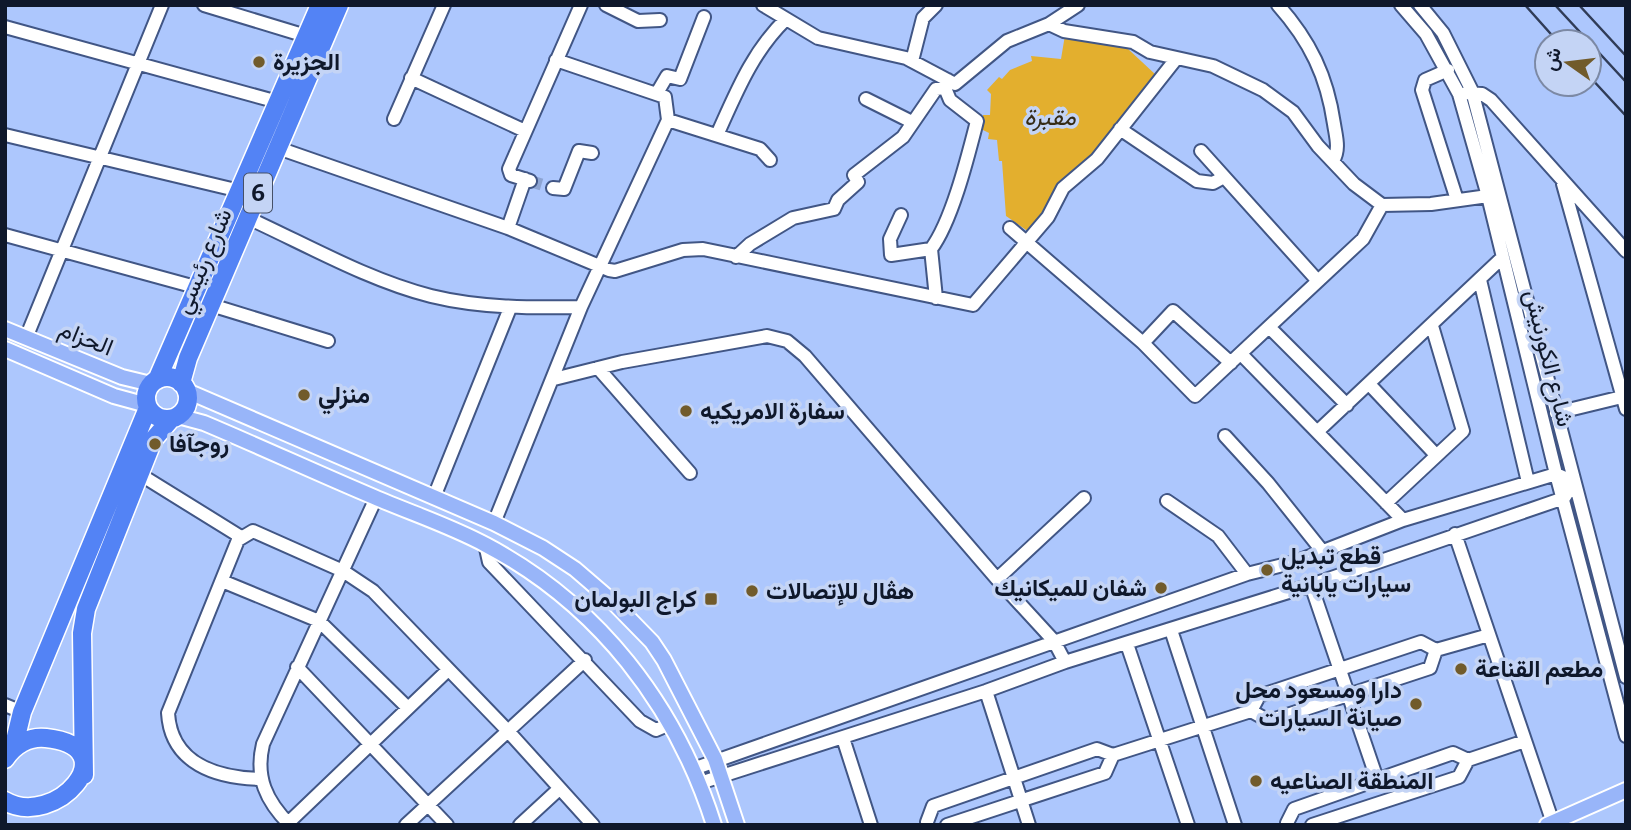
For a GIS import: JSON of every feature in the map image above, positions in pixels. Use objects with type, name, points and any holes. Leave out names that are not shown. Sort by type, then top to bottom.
[{"type":"highway","name":"شارع رئيسي","points":[[9,754],[14,709],[148,406],[146,394],[199,288],[320,5]]},
{"type":"highway","name":"شارع رئيسي","points":[[5,801],[17,814],[28,820],[57,819],[80,799],[84,775],[83,621],[94,584],[141,475],[153,440],[187,405],[184,387],[211,305],[339,5]]},
{"type":"highway","points":[[154,382],[169,377],[184,387]]},
{"type":"highway","points":[[148,406],[158,417],[175,418]]},
{"type":"highway","points":[[14,709],[37,723],[47,738],[59,741],[74,752],[84,775]]},
{"type":"highway","name":"شارع رئيسي","points":[[9,754],[29,740],[47,738]]},
{"type":"main road","name":"الحزام","points":[[5,330],[122,377],[154,382]]},
{"type":"main road","points":[[5,349],[114,396],[148,406]]},
{"type":"main road","points":[[184,387],[494,523],[543,548],[582,574],[652,642],[664,660],[715,759],[737,825]]},
{"type":"main road","points":[[175,418],[211,426],[485,544],[557,590],[592,620],[641,677],[701,783],[714,825]]},
{"type":"main road","points":[[485,544],[494,523]]},
{"type":"main road","points":[[1550,824],[1626,790]]},
{"type":"street","points":[[26,338],[162,5]]},
{"type":"street","points":[[204,5],[306,36]]},
{"type":"street","points":[[394,119],[444,5]]},
{"type":"street","points":[[508,228],[527,180],[511,175],[509,171],[581,5]]},
{"type":"street","points":[[606,5],[638,21],[660,20]]},
{"type":"street","points":[[763,5],[818,38],[912,61],[947,84],[950,100],[977,121],[960,179],[938,240],[931,249],[891,255],[890,239],[901,215]]},
{"type":"street","points":[[1278,5],[1303,34],[1324,78],[1338,148],[1333,161]]},
{"type":"street","name":"شارع الكورنيش","points":[[1401,5],[1426,34],[1466,93],[1488,196],[1556,474],[1626,736]]},
{"type":"street","name":"شارع الكورنيش","points":[[1420,5],[1443,33],[1466,93],[1556,413],[1626,677]]},
{"type":"street","points":[[912,61],[928,7]]},
{"type":"street","points":[[736,257],[750,244],[793,218],[834,209],[838,200],[858,182],[854,175],[903,138],[936,89],[955,84],[1007,41],[1049,24],[1072,8]]},
{"type":"street","points":[[657,93],[667,76],[680,79],[704,17]]},
{"type":"street","points":[[717,135],[748,66],[770,35],[786,19]]},
{"type":"street","points":[[1049,24],[1064,31],[1133,42],[1150,52],[1213,66],[1263,90],[1293,112],[1359,190],[1382,205],[1488,196]]},
{"type":"street","points":[[5,27],[278,102]]},
{"type":"street","points":[[278,148],[508,228],[615,271],[692,248],[973,305],[1048,217],[1063,188],[1097,159],[1176,59]]},
{"type":"street","points":[[494,523],[581,307],[668,120],[665,97],[556,60]]},
{"type":"street","points":[[1448,70],[1425,80],[1422,90],[1457,200]]},
{"type":"street","points":[[411,78],[525,131]]},
{"type":"street","points":[[1466,93],[1491,100],[1626,251]]},
{"type":"street","points":[[866,99],[912,122]]},
{"type":"street","points":[[668,120],[760,149],[770,160]]},
{"type":"street","points":[[1120,129],[1197,181],[1213,183],[1224,177]]},
{"type":"street","points":[[5,135],[240,191]]},
{"type":"street","points":[[553,188],[564,189],[579,151],[593,153]]},
{"type":"street","points":[[1201,151],[1317,280]]},
{"type":"street","points":[[1556,413],[1625,401],[1563,181]]},
{"type":"street","points":[[1010,228],[1143,343],[1195,396],[1363,239],[1382,205]]},
{"type":"street","points":[[247,218],[386,280],[428,295],[510,308],[581,307]]},
{"type":"street","points":[[5,235],[199,288]]},
{"type":"street","points":[[931,249],[936,298]]},
{"type":"street","points":[[1317,432],[1503,257]]},
{"type":"street","points":[[1480,280],[1528,482]]},
{"type":"street","points":[[211,305],[328,341]]},
{"type":"street","points":[[434,497],[510,308]]},
{"type":"street","points":[[1143,343],[1173,311],[1236,359],[1317,432],[1402,520]]},
{"type":"street","points":[[1386,503],[1463,430],[1432,326]]},
{"type":"street","points":[[1269,327],[1347,405]]},
{"type":"street","points":[[554,379],[598,368],[768,336],[787,341],[805,355],[997,579],[1054,641],[1065,662]]},
{"type":"street","points":[[598,368],[691,473]]},
{"type":"street","points":[[1370,385],[1436,455]]},
{"type":"street","points":[[1225,436],[1268,483],[1323,552]]},
{"type":"street","points":[[692,769],[1247,574],[1323,552],[1402,520],[1556,474],[1574,482],[1564,498],[1311,585],[1065,662],[986,691],[701,783]]},
{"type":"street","points":[[141,475],[240,537]]},
{"type":"street","points":[[376,498],[264,744],[261,779],[270,802],[289,824],[448,670]]},
{"type":"street","points":[[997,579],[1084,498]]},
{"type":"street","points":[[1167,501],[1218,536],[1247,574]]},
{"type":"street","points":[[261,779],[228,775],[193,762],[178,749],[168,713],[240,537],[257,531],[343,571],[373,591],[508,731],[593,825]]},
{"type":"street","points":[[1455,534],[1550,824]]},
{"type":"street","points":[[485,544],[489,562],[585,660],[640,721],[656,730],[670,724]]},
{"type":"street","points":[[222,580],[318,621],[408,708]]},
{"type":"street","points":[[1311,585],[1377,779]]},
{"type":"street","points":[[1171,630],[1235,825]]},
{"type":"street","points":[[927,824],[933,806],[1097,749],[1112,755],[1203,727],[1251,711],[1259,696],[1421,642],[1436,650],[1489,635]]},
{"type":"street","points":[[1127,644],[1188,825]]},
{"type":"street","points":[[1251,711],[1269,721],[1430,668],[1436,650]]},
{"type":"street","points":[[406,825],[585,660]]},
{"type":"street","points":[[297,667],[447,825]]},
{"type":"street","points":[[986,691],[1029,825]]},
{"type":"street","points":[[844,738],[872,825]]},
{"type":"street","points":[[1312,825],[1459,776],[1468,760],[1525,741]]},
{"type":"street","points":[[1286,824],[1294,808],[1453,753],[1468,760]]},
{"type":"street","points":[[947,825],[1105,773],[1112,755]]},
{"type":"street","points":[[520,825],[559,789]]},
{"type":"green space","name":"مقبرة","points":[[1065,35],[1127,48],[1156,75],[1029,232],[1006,216],[1002,161],[999,161],[997,140],[988,139],[989,133],[983,130],[983,115],[990,115],[991,94],[987,90],[999,77],[1002,79],[1010,70],[1032,61],[1031,56],[1061,59]]},
{"type":"tunnel","points":[[530,181],[553,188]]},
{"type":"railway","points":[[1525,5],[1546,28]]},
{"type":"railway","points":[[1555,5],[1626,82]]},
{"type":"railway","points":[[1579,5],[1626,56]]},
{"type":"railway","points":[[1603,91],[1626,116]]},
{"type":"place","name":"الجزيرة","points":[[259,62]]},
{"type":"place","name":"منزلي","points":[[304,395]]},
{"type":"place","name":"سفارة الامريكيه","points":[[686,411]]},
{"type":"place","name":"روجآفا","points":[[155,444]]},
{"type":"place","name":"قطع تبديل سيارات يابانية","points":[[1267,570]]},
{"type":"place","name":"شفان للميكانيك","points":[[1161,588]]},
{"type":"place","name":"هڤال للإتصالات","points":[[752,591]]},
{"type":"place","name":"كراج البولمان","points":[[711,599]]},
{"type":"place","name":"مطعم القناعة","points":[[1461,669]]},
{"type":"place","name":"دارا ومسعود محل صيانة السيارات","points":[[1416,704]]},
{"type":"place","name":"المنطقة الصناعيه","points":[[1256,781]]}]
